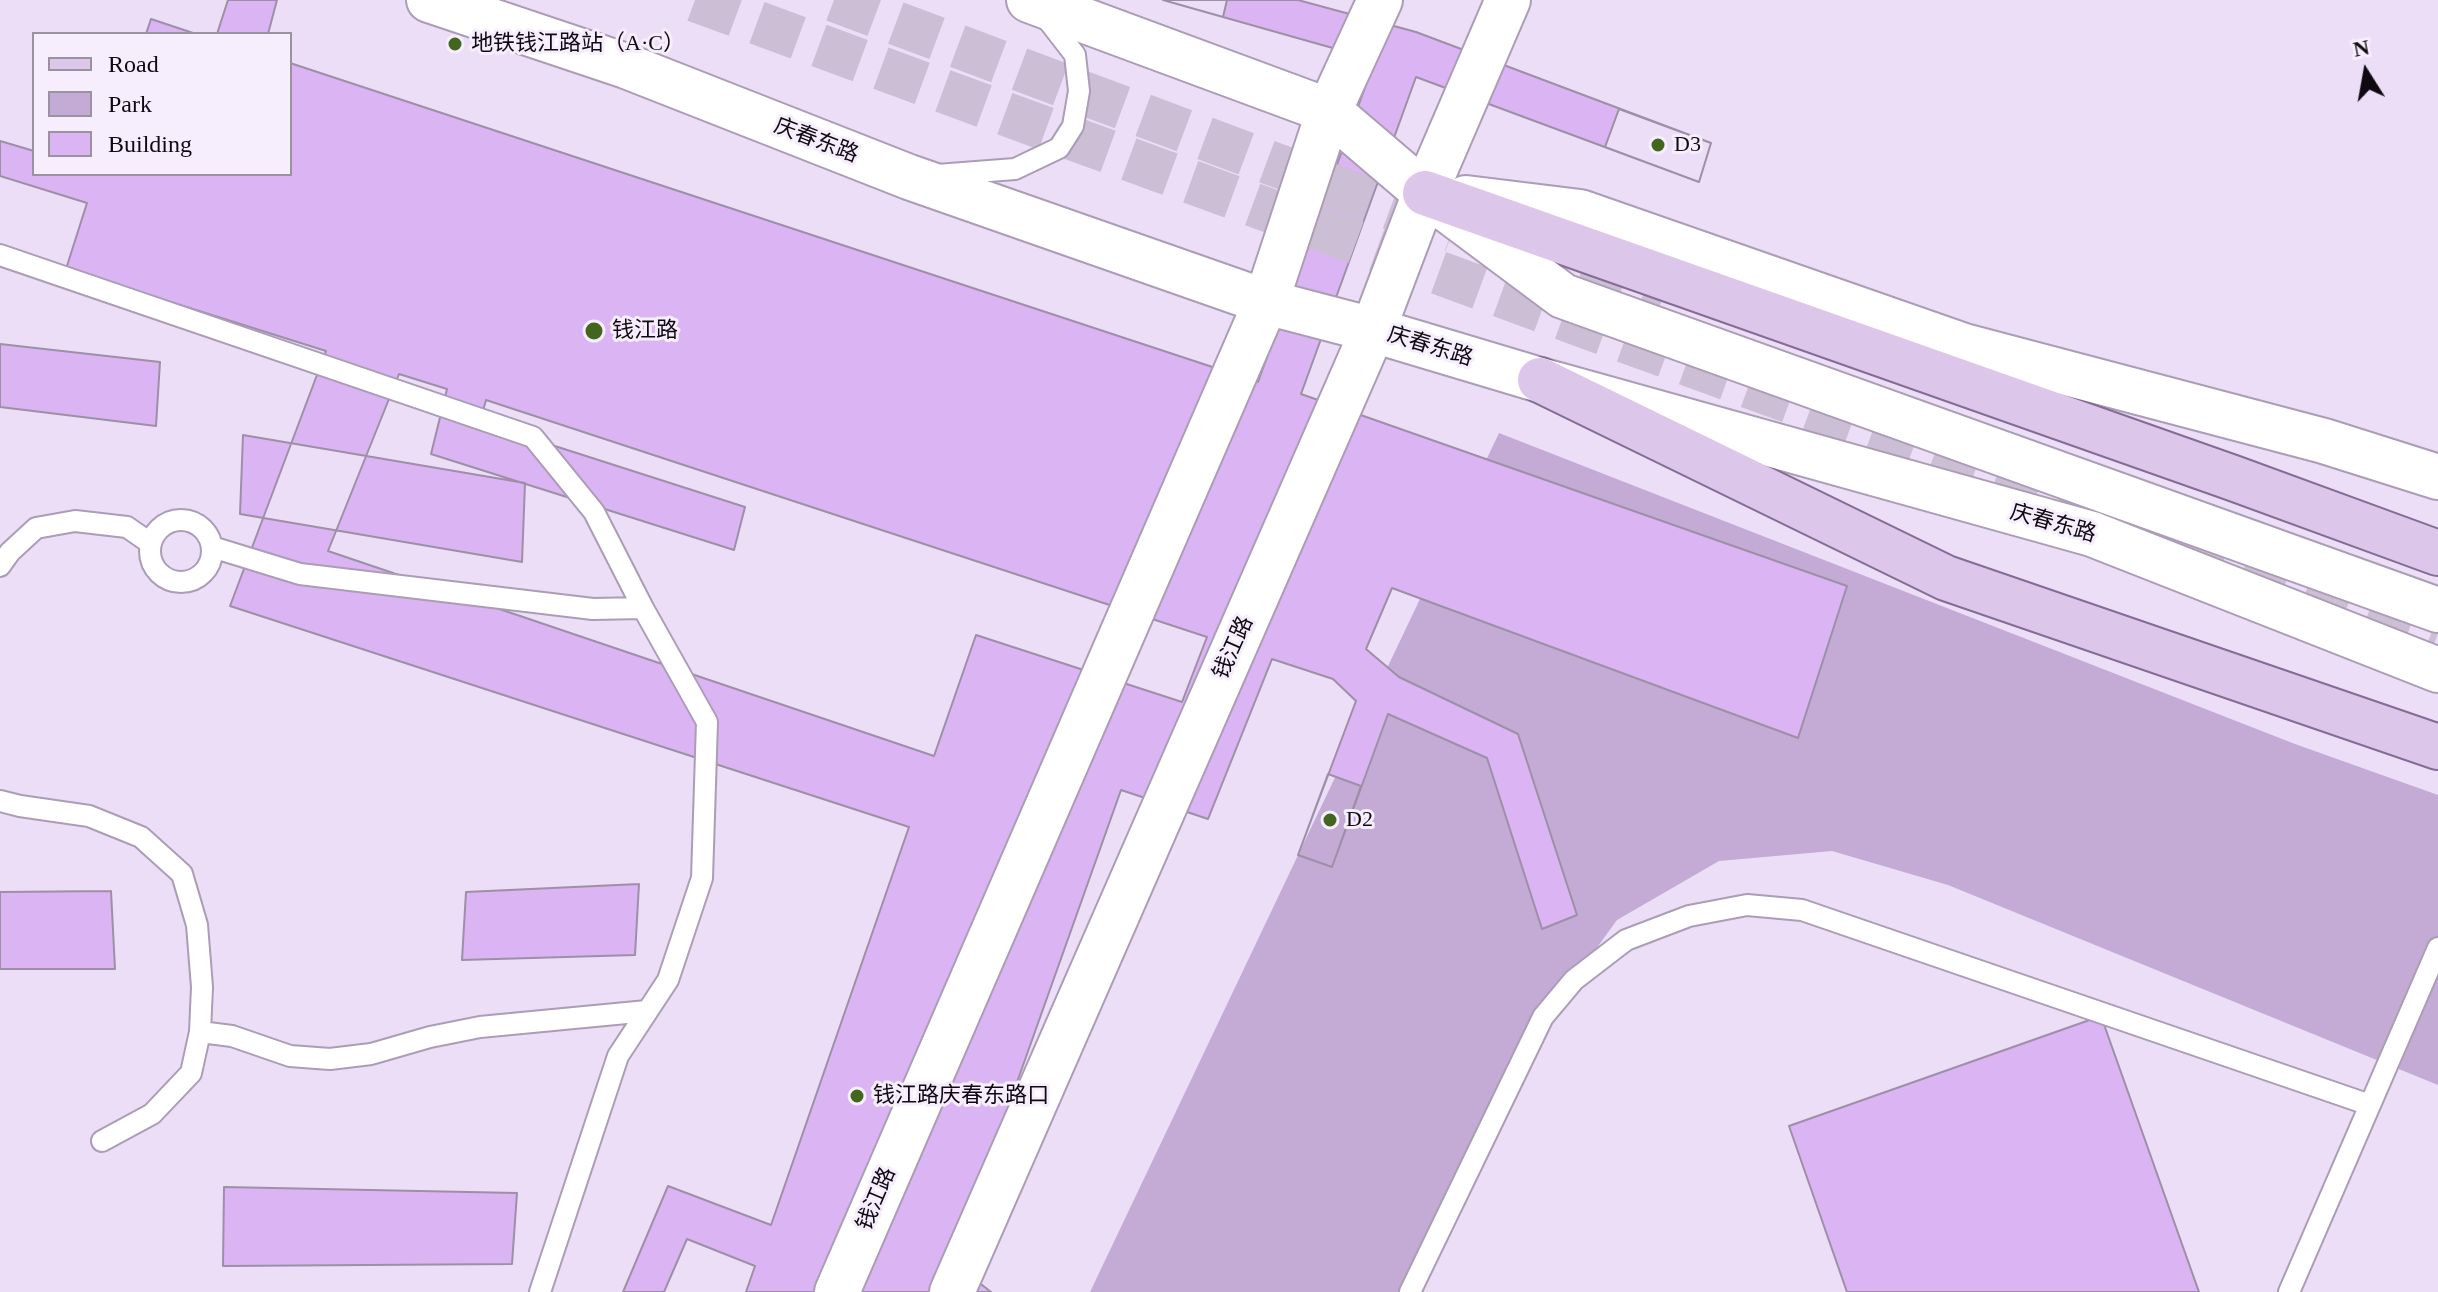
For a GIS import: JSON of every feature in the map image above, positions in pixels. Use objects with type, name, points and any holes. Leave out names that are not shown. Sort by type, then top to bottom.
[{"type":"main road","name":"庆春东路","points":[[429,0],[626,66],[909,177],[1266,302],[2092,534],[2438,670]]},
{"type":"main road","name":"钱江路","points":[[837,1292],[1266,302],[1329,111],[1380,0]]},
{"type":"main road","name":"钱江路","points":[[952,1292],[1373,330],[1425,193],[1508,0]]},
{"type":"main road","points":[[1031,1],[1329,111],[1425,193],[1563,296],[2438,610]]},
{"type":"main road","points":[[1425,193],[1580,212],[1964,346],[2324,441],[2438,477]]},
{"type":"main road","points":[[1425,193],[2438,553]]},
{"type":"main road","points":[[1540,380],[1946,578],[2438,747]]},
{"type":"lane","points":[[909,177],[1015,169],[1059,148],[1073,126],[1079,91],[1075,55],[1031,1]]},
{"type":"lane","points":[[0,255],[533,437],[594,512],[707,722],[702,878],[668,980],[618,1056],[540,1292]]},
{"type":"lane","points":[[1964,346],[2049,387]]},
{"type":"lane","points":[[2077,401],[2233,478]]},
{"type":"lane","points":[[174,520],[191,520],[206,531],[212,547],[210,562],[201,575],[187,582],[171,581],[158,573],[149,559],[150,543],[158,528],[174,520]]},
{"type":"lane","points":[[0,566],[36,528],[75,521],[127,527],[150,543]]},
{"type":"lane","points":[[212,547],[300,574],[593,609],[643,608]]},
{"type":"lane","points":[[0,801],[89,816],[141,837],[182,874],[197,925],[202,987],[200,1032],[191,1073],[152,1114],[102,1141]]},
{"type":"lane","points":[[1410,1292],[1543,1017],[1574,980],[1626,940],[1703,913],[1747,905],[1802,910],[2370,1105]]},
{"type":"lane","points":[[2289,1292],[2438,948]]},
{"type":"lane","points":[[200,1032],[232,1036],[290,1056],[330,1059],[371,1054],[480,1027],[647,1011]]},
{"type":"green space","points":[[1499,433],[2295,744],[2438,795],[2438,1085],[1948,885],[1832,851],[1719,861],[1617,920],[1540,1026],[1421,1292],[1090,1292]]},
{"type":"building","points":[[228,0],[277,0],[269,32],[218,32]]},
{"type":"building","name":"钱江路","points":[[1163,0],[1298,0],[1416,32],[1711,143],[1699,182],[1416,77],[1301,394],[1847,586],[1798,738],[1392,588],[1366,649],[1399,677],[1518,734],[1577,915],[1542,929],[1487,758],[1388,714],[1332,867],[1298,855],[1356,701],[1333,679],[1272,659],[1208,819],[1121,790],[953,1262],[991,1292],[746,1292],[755,1266],[687,1239],[664,1292],[623,1292],[668,1186],[771,1225],[909,827],[230,606],[326,351],[66,269],[87,203],[0,176],[0,141],[32,150],[32,176],[292,176],[292,64],[1258,382],[1375,60]],"holes":[[[399,374],[447,389],[431,454],[734,550],[745,507],[480,422],[486,400],[1207,637],[1182,702],[976,635],[934,756],[328,551]]]},
{"type":"building","points":[[1163,0],[1227,0],[1223,17]]},
{"type":"building","points":[[151,19],[190,32],[147,32]]},
{"type":"building","name":"D3","points":[[1619,109],[1711,143],[1699,182],[1605,147]]},
{"type":"building","points":[[0,344],[160,362],[156,426],[0,407]]},
{"type":"building","points":[[243,435],[525,483],[522,562],[240,514]]},
{"type":"building","name":"D2","points":[[1328,774],[1361,786],[1332,867],[1298,855]]},
{"type":"building","points":[[639,884],[635,955],[462,960],[466,892]]},
{"type":"building","points":[[111,891],[115,969],[0,969],[0,892]]},
{"type":"building","points":[[2101,1016],[2199,1292],[1847,1292],[1789,1126]]},
{"type":"building","points":[[224,1187],[517,1193],[512,1264],[223,1266]]},
{"type":"tunnel","points":[[695,0],[2116,521],[2438,633]]},
{"type":"tunnel","points":[[834,0],[1453,231]]},
{"type":"tunnel","points":[[1517,255],[1659,308]]},
{"type":"place","name":"地铁钱江路站（A·C）","points":[[455,44]]},
{"type":"place","name":"D3","points":[[1658,145]]},
{"type":"place","name":"钱江路","points":[[594,331]]},
{"type":"place","name":"D2","points":[[1330,820]]},
{"type":"place","name":"钱江路庆春东路口","points":[[857,1096]]}]
